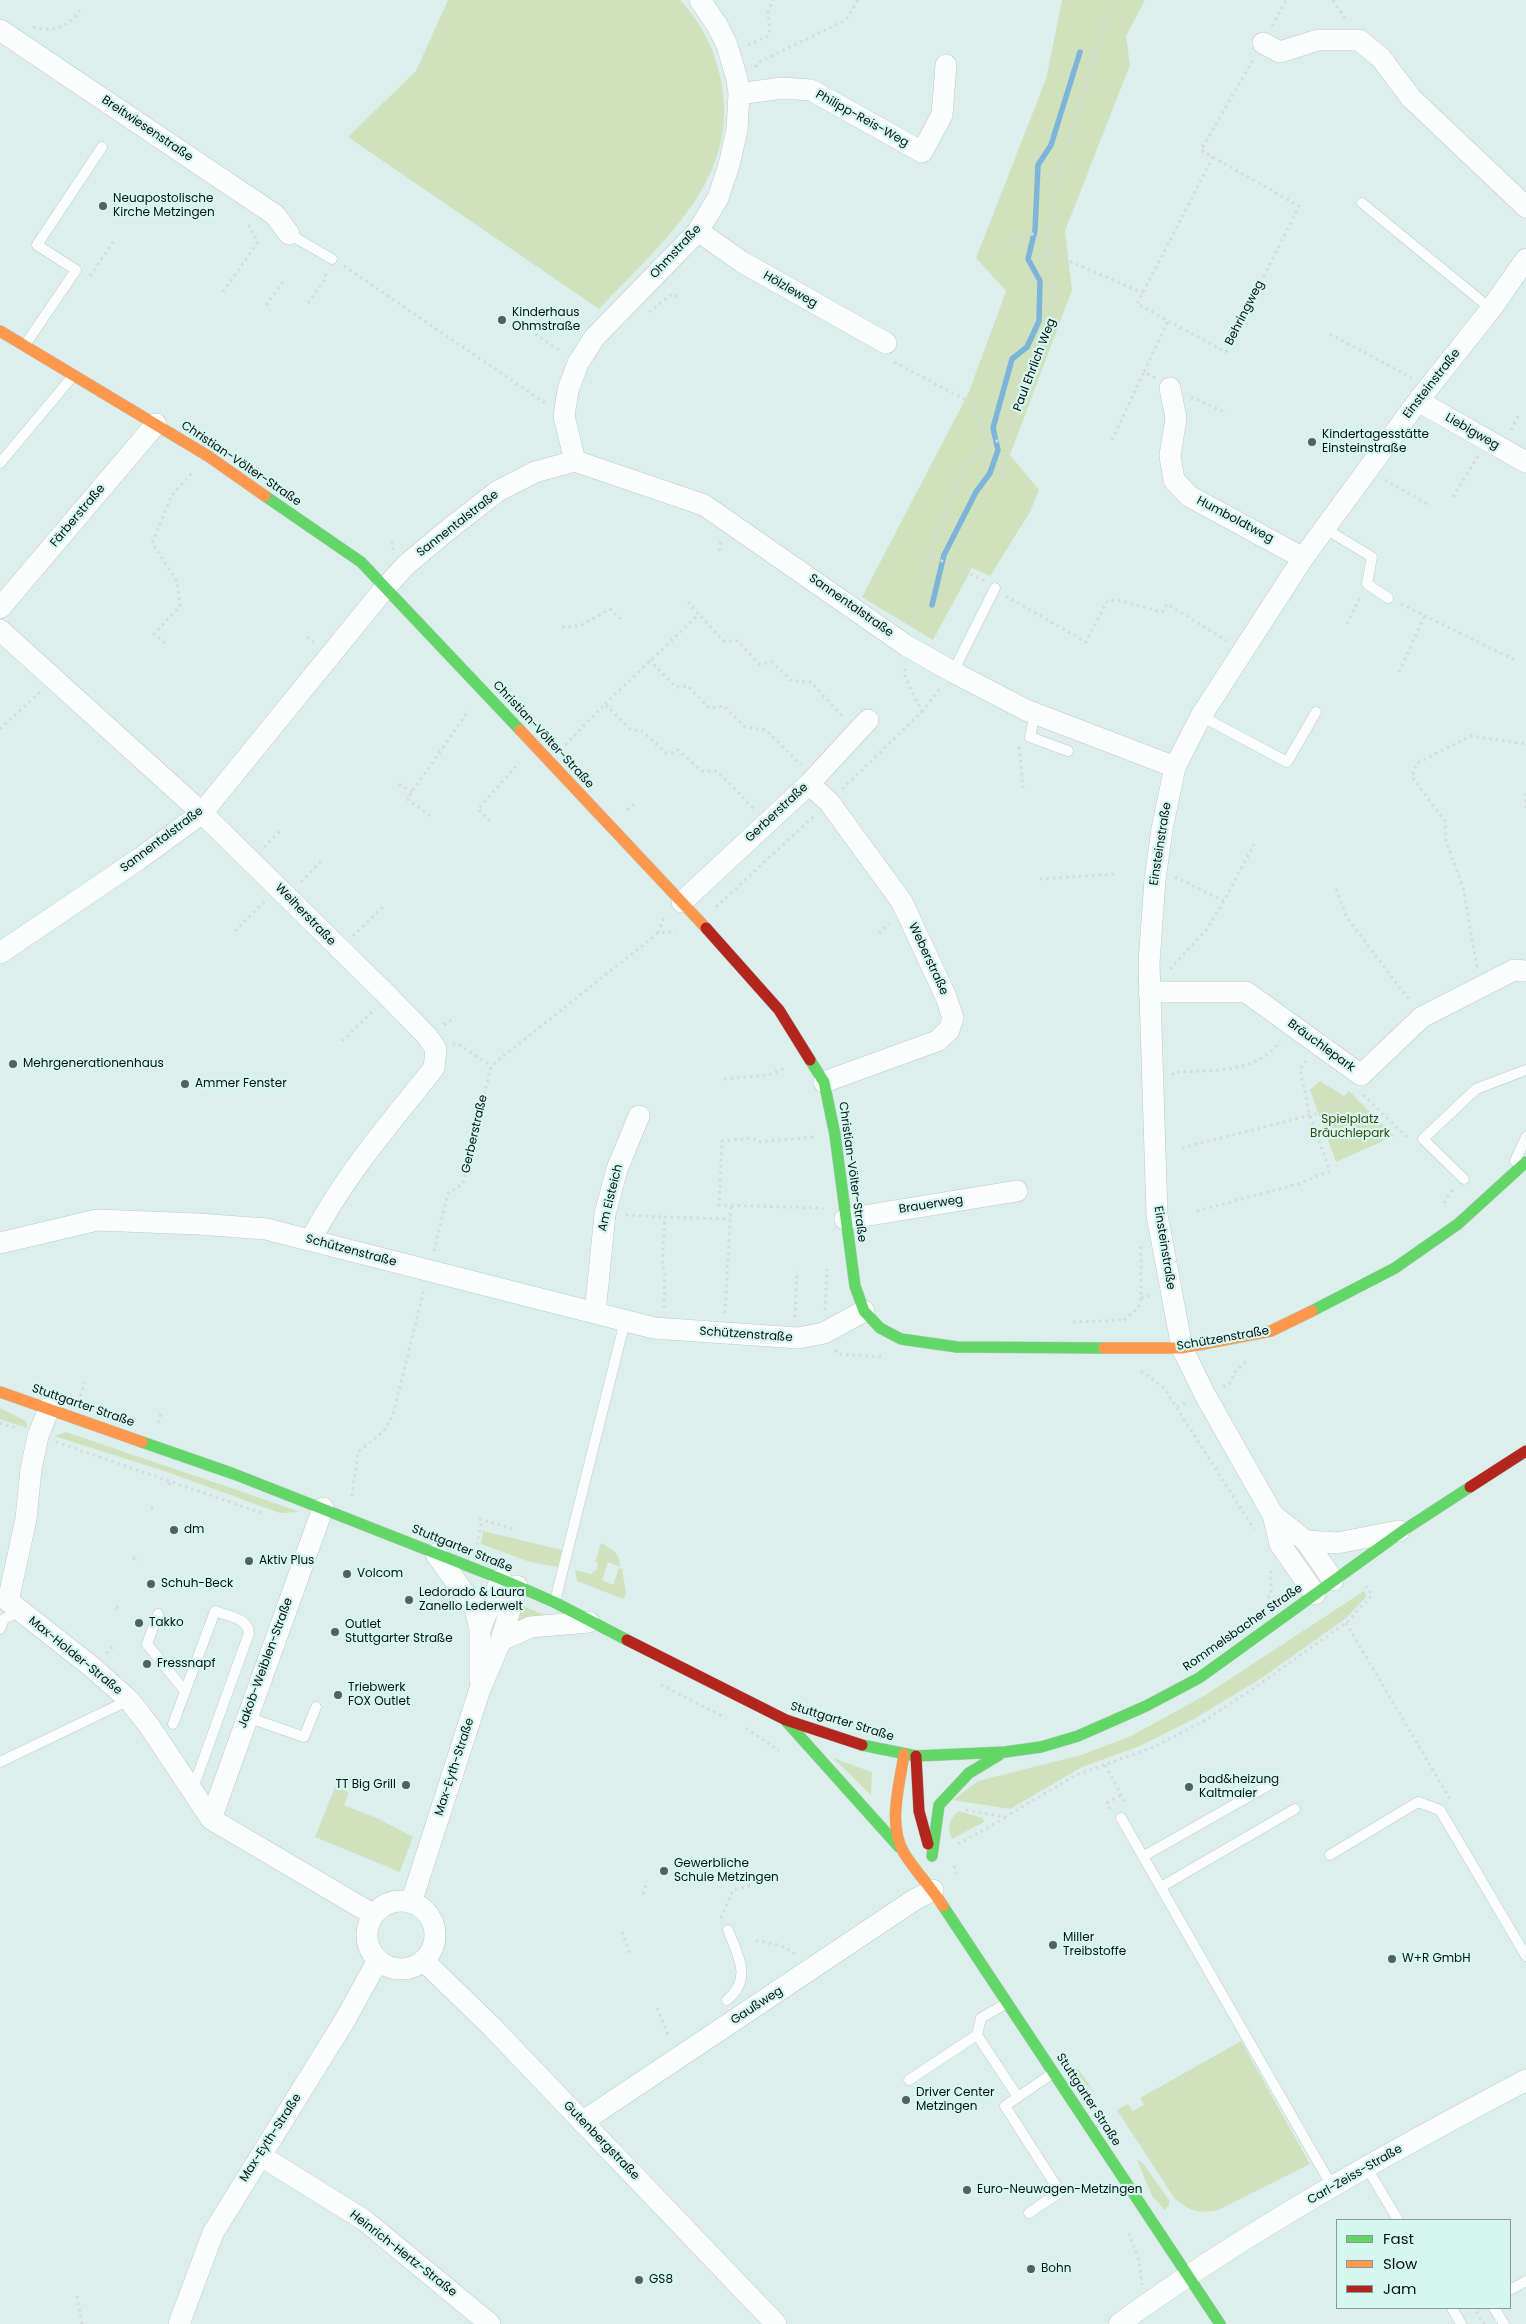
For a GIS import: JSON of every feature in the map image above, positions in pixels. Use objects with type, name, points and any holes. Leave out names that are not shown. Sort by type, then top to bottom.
[{"type":"street","name":"Ohmstraße","points":[[575,461],[564,416],[568,390],[578,363],[594,338],[698,231],[718,198],[729,166],[737,130],[739,94],[734,64],[717,25],[700,0]]},
{"type":"street","name":"Breitwiesenstraße","points":[[0,30],[275,215],[289,234]]},
{"type":"street","points":[[1263,43],[1280,52],[1318,40],[1359,40],[1381,58],[1411,98],[1526,207]]},
{"type":"street","name":"Philipp-Reis-Weg","points":[[739,94],[782,88],[811,90],[922,152],[942,114],[946,65]]},
{"type":"street","name":"Hölzleweg","points":[[698,231],[742,262],[886,343]]},
{"type":"street","name":"Einsteinstraße","points":[[1314,1594],[1280,1544],[1273,1515],[1205,1395],[1182,1348],[1157,1215],[1149,992],[1155,880],[1162,829],[1175,767],[1201,716],[1324,528],[1423,394],[1491,309],[1526,259]]},
{"type":"street","name":"Christian-Völter-Straße","points":[[0,331],[208,456],[361,562],[742,966],[779,1010],[824,1082],[835,1135],[855,1286],[864,1311]]},
{"type":"street","name":"Humboldtweg","points":[[1170,388],[1176,418],[1170,456],[1174,480],[1189,496],[1303,558]]},
{"type":"street","name":"Liebigweg","points":[[1423,394],[1487,440],[1526,462]]},
{"type":"street","name":"Färberstraße","points":[[0,608],[156,424]]},
{"type":"street","name":"Sannentalstraße","points":[[0,954],[139,859],[202,812],[385,588],[435,541],[498,491],[535,472],[575,461],[704,505],[907,646],[1034,713],[1175,767]]},
{"type":"street","name":"Weiherstraße","points":[[0,630],[202,812],[338,950],[388,996],[427,1036],[436,1049]]},
{"type":"street","name":"Gerberstraße","points":[[682,902],[812,781],[862,726]]},
{"type":"street","name":"Weberstraße","points":[[812,781],[902,902],[946,997],[953,1018],[949,1030],[937,1041],[824,1082]]},
{"type":"street","name":"Bräuchlepark","points":[[1149,992],[1246,992],[1362,1075],[1422,1017],[1514,970],[1526,971]]},
{"type":"street","points":[[311,1240],[324,1214],[360,1160],[434,1068],[436,1049]]},
{"type":"street","name":"Am Eisteich","points":[[595,1313],[605,1214],[617,1169],[639,1116]]},
{"type":"street","name":"Schützenstraße","points":[[0,1243],[97,1220],[266,1229],[662,1329],[794,1338],[824,1334],[864,1311],[880,1328],[901,1339],[926,1344],[957,1347],[1182,1348],[1271,1331],[1369,1283],[1395,1268],[1458,1224],[1526,1162]]},
{"type":"street","name":"Brauerweg","points":[[844,1214],[1017,1191]]},
{"type":"street","name":"Stuttgarter Straße","points":[[0,1392],[49,1408],[323,1508],[509,1582],[554,1602],[589,1622],[697,1674],[786,1720],[871,1748],[916,1756],[919,1811],[932,1871],[1008,2002],[1220,2324]]},
{"type":"street","name":"Max-Holder-Straße","points":[[49,1408],[38,1436],[31,1469],[26,1519],[8,1601],[92,1666],[129,1700],[150,1727],[210,1819],[374,1915]]},
{"type":"street","name":"Rommelsbacher Straße","points":[[916,1756],[1005,1752],[1041,1747],[1078,1736],[1146,1706],[1199,1678],[1404,1530],[1526,1451]]},
{"type":"street","name":"Jakob-Weiblen-Straße","points":[[210,1819],[323,1508]]},
{"type":"street","name":"Einsteinstraße","points":[[1273,1515],[1300,1536],[1333,1580]]},
{"type":"street","points":[[1300,1536],[1337,1543],[1404,1530]]},
{"type":"street","name":"Max-Eyth-Straße","points":[[436,1554],[475,1608],[480,1629],[480,1689]]},
{"type":"street","name":"Max-Eyth-Straße","points":[[480,1629],[509,1582]]},
{"type":"street","name":"Max-Eyth-Straße","points":[[411,1903],[480,1689],[501,1640],[509,1582]]},
{"type":"street","points":[[501,1640],[531,1627],[589,1622]]},
{"type":"street","points":[[786,1720],[812,1753],[876,1819],[903,1852]]},
{"type":"street","points":[[932,1871],[939,1805],[969,1773],[1005,1752]]},
{"type":"street","name":"Stuttgarter Straße","points":[[904,1754],[894,1817],[903,1852],[932,1871]]},
{"type":"street","name":"Gaußweg","points":[[582,2122],[914,1900],[932,1871]]},
{"type":"street","points":[[393,1902],[411,1903],[422,1908],[429,1916],[434,1926],[435,1940],[431,1951],[424,1961],[412,1968],[399,1969],[390,1967],[378,1960],[369,1946],[368,1930],[374,1915],[383,1906],[393,1902]]},
{"type":"street","name":"Max-Eyth-Straße","points":[[179,2324],[213,2233],[237,2191],[261,2156],[345,2020],[378,1960]]},
{"type":"street","name":"Gutenbergstraße","points":[[424,1961],[491,2026],[776,2324]]},
{"type":"street","name":"Carl-Zeiss-Straße","points":[[1119,2324],[1187,2276],[1333,2188],[1526,2080]]},
{"type":"street","name":"Heinrich-Hertz-Straße","points":[[261,2156],[364,2220],[490,2324]]},
{"type":"lane","points":[[25,345],[76,270],[38,245],[102,148]]},
{"type":"lane","points":[[1362,203],[1491,309]]},
{"type":"lane","points":[[289,234],[332,259]]},
{"type":"lane","points":[[0,464],[74,375]]},
{"type":"lane","points":[[1324,528],[1372,557],[1366,584],[1388,598]]},
{"type":"lane","points":[[954,672],[995,588]]},
{"type":"lane","points":[[1201,716],[1287,762],[1316,712]]},
{"type":"lane","points":[[1034,713],[1030,737],[1068,751]]},
{"type":"lane","points":[[1464,1179],[1423,1139],[1476,1090],[1526,1070]]},
{"type":"lane","points":[[1507,1180],[1526,1137]]},
{"type":"lane","points":[[554,1602],[625,1321]]},
{"type":"lane","points":[[0,1629],[4,1619],[19,1611]]},
{"type":"lane","points":[[173,1724],[184,1690],[215,1612],[244,1622],[249,1627],[249,1633],[192,1791]]},
{"type":"lane","points":[[158,1614],[147,1644],[184,1690]]},
{"type":"lane","points":[[0,1762],[129,1700]]},
{"type":"lane","points":[[247,1717],[304,1737],[316,1707]]},
{"type":"lane","points":[[1144,1856],[1276,1781]]},
{"type":"lane","points":[[1330,1855],[1418,1802],[1440,1810],[1526,1956]]},
{"type":"lane","points":[[1161,1887],[1294,1809]]},
{"type":"lane","points":[[1122,1818],[1333,2188]]},
{"type":"lane","points":[[727,2000],[736,1993],[742,1982],[741,1963],[728,1930]]},
{"type":"lane","points":[[908,2080],[977,2035],[981,2018],[1008,2002]]},
{"type":"lane","points":[[977,2035],[1018,2097]]},
{"type":"lane","points":[[1029,2213],[1060,2192],[1005,2106],[1054,2072]]},
{"type":"lane","points":[[1367,2168],[1397,2219]]},
{"type":"lane","points":[[1511,2289],[1526,2280]]},
{"type":"lane","points":[[1453,2309],[1462,2324]]},
{"type":"lane","points":[[1495,2309],[1504,2324]]},
{"type":"path","points":[[766,37],[770,33],[768,12],[773,0]]},
{"type":"path","points":[[739,94],[758,62],[846,20],[858,0]]},
{"type":"path","name":"Paul Ehrlich Weg","points":[[1000,480],[1008,453],[1008,435],[1057,306],[1045,251],[1055,190],[1111,0]]},
{"type":"path","points":[[1045,251],[1143,293],[1213,157],[1201,150],[1286,0]]},
{"type":"path","points":[[35,28],[52,29],[70,23],[80,10]]},
{"type":"path","name":"Behringweg","points":[[1143,293],[1137,304],[1226,352],[1299,206],[1213,157]]},
{"type":"path","points":[[223,292],[258,242],[248,224]]},
{"type":"path","points":[[1001,246],[1029,234],[1048,234]]},
{"type":"path","points":[[332,259],[564,416]]},
{"type":"path","points":[[308,303],[326,278],[325,271]]},
{"type":"path","points":[[266,305],[283,282]]},
{"type":"path","points":[[643,313],[652,311],[672,294],[681,297]]},
{"type":"path","points":[[1112,440],[1168,321]]},
{"type":"path","points":[[535,334],[578,363]]},
{"type":"path","points":[[1330,334],[1423,394]]},
{"type":"path","points":[[886,343],[890,359],[974,404],[986,446]]},
{"type":"path","points":[[1144,372],[1170,388],[1227,413]]},
{"type":"path","points":[[907,646],[929,555],[964,466],[986,446],[1008,435]]},
{"type":"path","points":[[1453,497],[1487,440]]},
{"type":"path","points":[[165,644],[154,634],[180,606],[177,581],[152,543],[172,495],[208,456]]},
{"type":"path","points":[[1368,469],[1431,506]]},
{"type":"path","points":[[929,555],[948,562]]},
{"type":"path","points":[[1347,624],[1366,584]]},
{"type":"path","points":[[1388,598],[1517,661]]},
{"type":"path","points":[[1017,603],[1086,642],[1108,600],[1122,601],[1162,612],[1167,604],[1242,652]]},
{"type":"path","points":[[688,602],[724,641],[738,641],[759,664],[772,662],[792,681],[810,682],[862,726]]},
{"type":"path","points":[[562,627],[580,626],[610,609],[621,619]]},
{"type":"path","points":[[549,761],[605,704],[699,614]]},
{"type":"path","points":[[1399,672],[1424,617]]},
{"type":"path","points":[[650,660],[676,687],[688,686],[709,708],[724,706],[744,726],[766,730],[812,781]]},
{"type":"path","points":[[922,712],[954,672]]},
{"type":"path","points":[[0,729],[54,678]]},
{"type":"path","points":[[430,816],[408,799],[482,690]]},
{"type":"path","points":[[605,704],[631,730],[642,731],[666,754],[678,750],[702,771],[717,771],[766,823]]},
{"type":"path","points":[[1481,987],[1464,887],[1446,841],[1445,821],[1412,777],[1417,763],[1471,736],[1526,744]]},
{"type":"path","points":[[490,821],[478,809],[534,746]]},
{"type":"path","points":[[399,784],[412,792]]},
{"type":"path","points":[[1526,793],[1526,808]]},
{"type":"path","points":[[1149,992],[1207,929],[1254,844]]},
{"type":"path","points":[[235,931],[321,861]]},
{"type":"path","points":[[1040,879],[1116,874]]},
{"type":"path","points":[[1176,877],[1224,901]]},
{"type":"path","points":[[1336,889],[1347,918],[1422,1017]]},
{"type":"path","points":[[338,950],[383,907]]},
{"type":"path","points":[[436,1049],[457,1043],[491,1066],[658,932],[689,930],[700,923]]},
{"type":"path","points":[[342,1041],[388,996]]},
{"type":"path","points":[[1174,1072],[1239,1068],[1273,1052],[1292,1024]]},
{"type":"path","points":[[1197,1211],[1298,1184],[1330,1171],[1310,1116],[1300,1070],[1318,1044]]},
{"type":"path","points":[[724,1079],[769,1075],[808,1057]]},
{"type":"path","name":"Gerberstraße","points":[[352,1519],[353,1482],[358,1452],[383,1432],[393,1415],[448,1194],[463,1184],[491,1066]]},
{"type":"path","points":[[1182,1148],[1338,1108],[1357,1089],[1416,1146],[1423,1139]]},
{"type":"path","points":[[835,1135],[758,1142],[753,1138],[722,1141],[719,1205],[844,1214]]},
{"type":"path","points":[[724,1334],[731,1205]]},
{"type":"path","points":[[605,1214],[730,1219]]},
{"type":"path","points":[[1157,1215],[1141,1228],[1140,1298],[1138,1308],[1124,1320],[1135,1369],[1150,1376],[1164,1388],[1255,1530]]},
{"type":"path","points":[[662,1329],[665,1271],[662,1266],[665,1217]]},
{"type":"path","points":[[824,1334],[828,1260]]},
{"type":"path","points":[[794,1338],[796,1271]]},
{"type":"path","points":[[0,1423],[269,1515]]},
{"type":"path","points":[[169,1485],[171,1480]]},
{"type":"path","points":[[151,1507],[156,1508]]},
{"type":"path","points":[[479,1519],[515,1529]]},
{"type":"path","points":[[133,1558],[140,1560]]},
{"type":"path","points":[[951,1848],[1076,1775],[1154,1747],[1204,1720],[1254,1688],[1346,1623],[1372,1595],[1353,1567]]},
{"type":"path","points":[[116,1607],[122,1610]]},
{"type":"path","points":[[1346,1623],[1451,1800]]},
{"type":"path","points":[[660,1684],[729,1719]]},
{"type":"path","points":[[738,1724],[786,1756]]},
{"type":"path","points":[[1105,1765],[1128,1807],[1119,1812],[1122,1818]]},
{"type":"path","points":[[939,1805],[1005,1818]]},
{"type":"path","points":[[952,1860],[956,1874]]},
{"type":"path","points":[[643,1894],[647,1881]]},
{"type":"path","points":[[718,1925],[733,1890],[752,1885]]},
{"type":"path","points":[[622,1932],[630,1954]]},
{"type":"path","points":[[756,1941],[768,1942],[794,1952],[799,1961]]},
{"type":"path","points":[[657,2008],[670,2037]]},
{"type":"path","points":[[76,2296],[82,2324]]},
{"type":"green space","points":[[448,0],[680,0],[694,17],[705,35],[714,55],[720,76],[724,112],[720,146],[709,177],[692,206],[671,233],[599,309],[348,137],[416,71]]},
{"type":"green space","points":[[1062,0],[1145,0],[1126,36],[1130,65],[1065,231],[1072,290],[1010,455],[1039,490],[1030,512],[990,576],[972,568],[933,640],[862,597],[969,392],[1006,291],[976,258],[1046,79]]},
{"type":"green space","name":"Spielplatz Bräuchlepark","points":[[1320,1081],[1344,1096],[1349,1091],[1394,1136],[1336,1162],[1310,1090]]},
{"type":"green space","points":[[0,1408],[26,1421],[27,1428],[0,1419]]},
{"type":"green space","points":[[66,1432],[300,1512],[280,1513],[167,1472],[54,1436]]},
{"type":"green space","points":[[483,1531],[562,1550],[558,1567],[530,1562],[481,1544]]},
{"type":"green space","points":[[601,1543],[615,1552],[620,1562],[620,1567],[608,1562],[602,1580],[613,1585],[619,1568],[622,1569],[626,1593],[623,1599],[577,1581],[575,1570],[592,1574],[593,1571],[596,1571],[598,1563],[595,1562]]},
{"type":"green space","points":[[1364,1591],[1366,1597],[1345,1619],[1260,1679],[1194,1719],[1140,1746],[1082,1767],[1010,1809],[953,1800],[978,1781],[1081,1755],[1131,1736],[1204,1696]]},
{"type":"green space","points":[[518,1604],[545,1615],[534,1616],[513,1625]]},
{"type":"green space","points":[[833,1758],[872,1772],[871,1795]]},
{"type":"green space","points":[[335,1787],[349,1792],[344,1805],[379,1819],[413,1837],[400,1872],[315,1837]]},
{"type":"green space","points":[[959,1811],[983,1818],[984,1822],[952,1839],[950,1824],[953,1817]]},
{"type":"green space","points":[[1241,2041],[1310,2164],[1218,2210],[1206,2212],[1195,2210],[1175,2199],[1117,2110],[1128,2104],[1133,2111],[1144,2105],[1140,2098]]},
{"type":"green space","points":[[1066,2061],[1079,2070],[1095,2093],[1074,2072]]},
{"type":"green space","points":[[1137,2160],[1142,2162],[1169,2200],[1169,2205],[1165,2210],[1152,2196]]},
{"type":"waterway","points":[[932,605],[944,555],[976,492],[990,473],[998,450],[993,428],[1012,359],[1027,347],[1039,321],[1040,281],[1028,259],[1035,230],[1038,165],[1051,145],[1080,52]]},
{"type":"traffic: fast","points":[[265,496],[361,562],[520,730]]},
{"type":"traffic: fast","points":[[810,1060],[824,1082],[835,1135],[855,1286],[864,1311],[880,1328],[901,1339],[957,1347],[1104,1348]]},
{"type":"traffic: fast","points":[[1312,1311],[1395,1268],[1458,1224],[1526,1162]]},
{"type":"traffic: fast","points":[[142,1442],[234,1474],[501,1579],[554,1602],[627,1640]]},
{"type":"traffic: fast","points":[[862,1745],[916,1756],[1005,1752],[1041,1747],[1078,1736],[1146,1706],[1199,1678],[1404,1530],[1470,1487]]},
{"type":"traffic: fast","points":[[786,1721],[899,1847]]},
{"type":"traffic: fast","points":[[932,1856],[939,1805],[969,1773],[999,1755]]},
{"type":"traffic: fast","points":[[943,1906],[1220,2324]]},
{"type":"traffic: slow","points":[[0,331],[208,456],[265,496]]},
{"type":"traffic: slow","points":[[520,730],[706,928]]},
{"type":"traffic: slow","points":[[1104,1348],[1182,1348],[1271,1331],[1312,1311]]},
{"type":"traffic: slow","points":[[0,1392],[142,1442]]},
{"type":"traffic: slow","points":[[904,1754],[895,1817],[899,1842],[908,1860],[943,1906]]},
{"type":"traffic: jam","points":[[706,928],[779,1010],[810,1060]]},
{"type":"traffic: jam","points":[[1470,1487],[1526,1451]]},
{"type":"traffic: jam","points":[[627,1640],[786,1720],[862,1745]]},
{"type":"traffic: jam","points":[[916,1756],[919,1811],[928,1844]]},
{"type":"place","name":"Neuapostolische Kirche Metzingen","points":[[103,206]]},
{"type":"place","name":"Kinderhaus Ohmstraße","points":[[502,320]]},
{"type":"place","name":"Kindertagesstätte Einsteinstraße","points":[[1312,442]]},
{"type":"place","name":"Mehrgenerationenhaus","points":[[13,1064]]},
{"type":"place","name":"Ammer Fenster","points":[[185,1084]]},
{"type":"place","name":"dm","points":[[174,1530]]},
{"type":"place","name":"Aktiv Plus","points":[[249,1561]]},
{"type":"place","name":"Volcom","points":[[347,1574]]},
{"type":"place","name":"Schuh-Beck","points":[[151,1584]]},
{"type":"place","name":"Ledorado & Laura Zanello Lederwelt","points":[[409,1600]]},
{"type":"place","name":"Takko","points":[[139,1623]]},
{"type":"place","name":"Outlet Stuttgarter Straße","points":[[335,1632]]},
{"type":"place","name":"Fressnapf","points":[[147,1664]]},
{"type":"place","name":"Triebwerk FOX Outlet","points":[[338,1695]]},
{"type":"place","name":"TT Big Grill","points":[[406,1785]]},
{"type":"place","name":"bad&heizung Kaltmaier","points":[[1189,1787]]},
{"type":"place","name":"Gewerbliche Schule Metzingen","points":[[664,1871]]},
{"type":"place","name":"Miller Treibstoffe","points":[[1053,1945]]},
{"type":"place","name":"W+R GmbH","points":[[1392,1959]]},
{"type":"place","name":"Driver Center Metzingen","points":[[906,2100]]},
{"type":"place","name":"Euro-Neuwagen-Metzingen","points":[[967,2190]]},
{"type":"place","name":"Bohn","points":[[1031,2269]]},
{"type":"place","name":"GS8","points":[[639,2280]]}]
